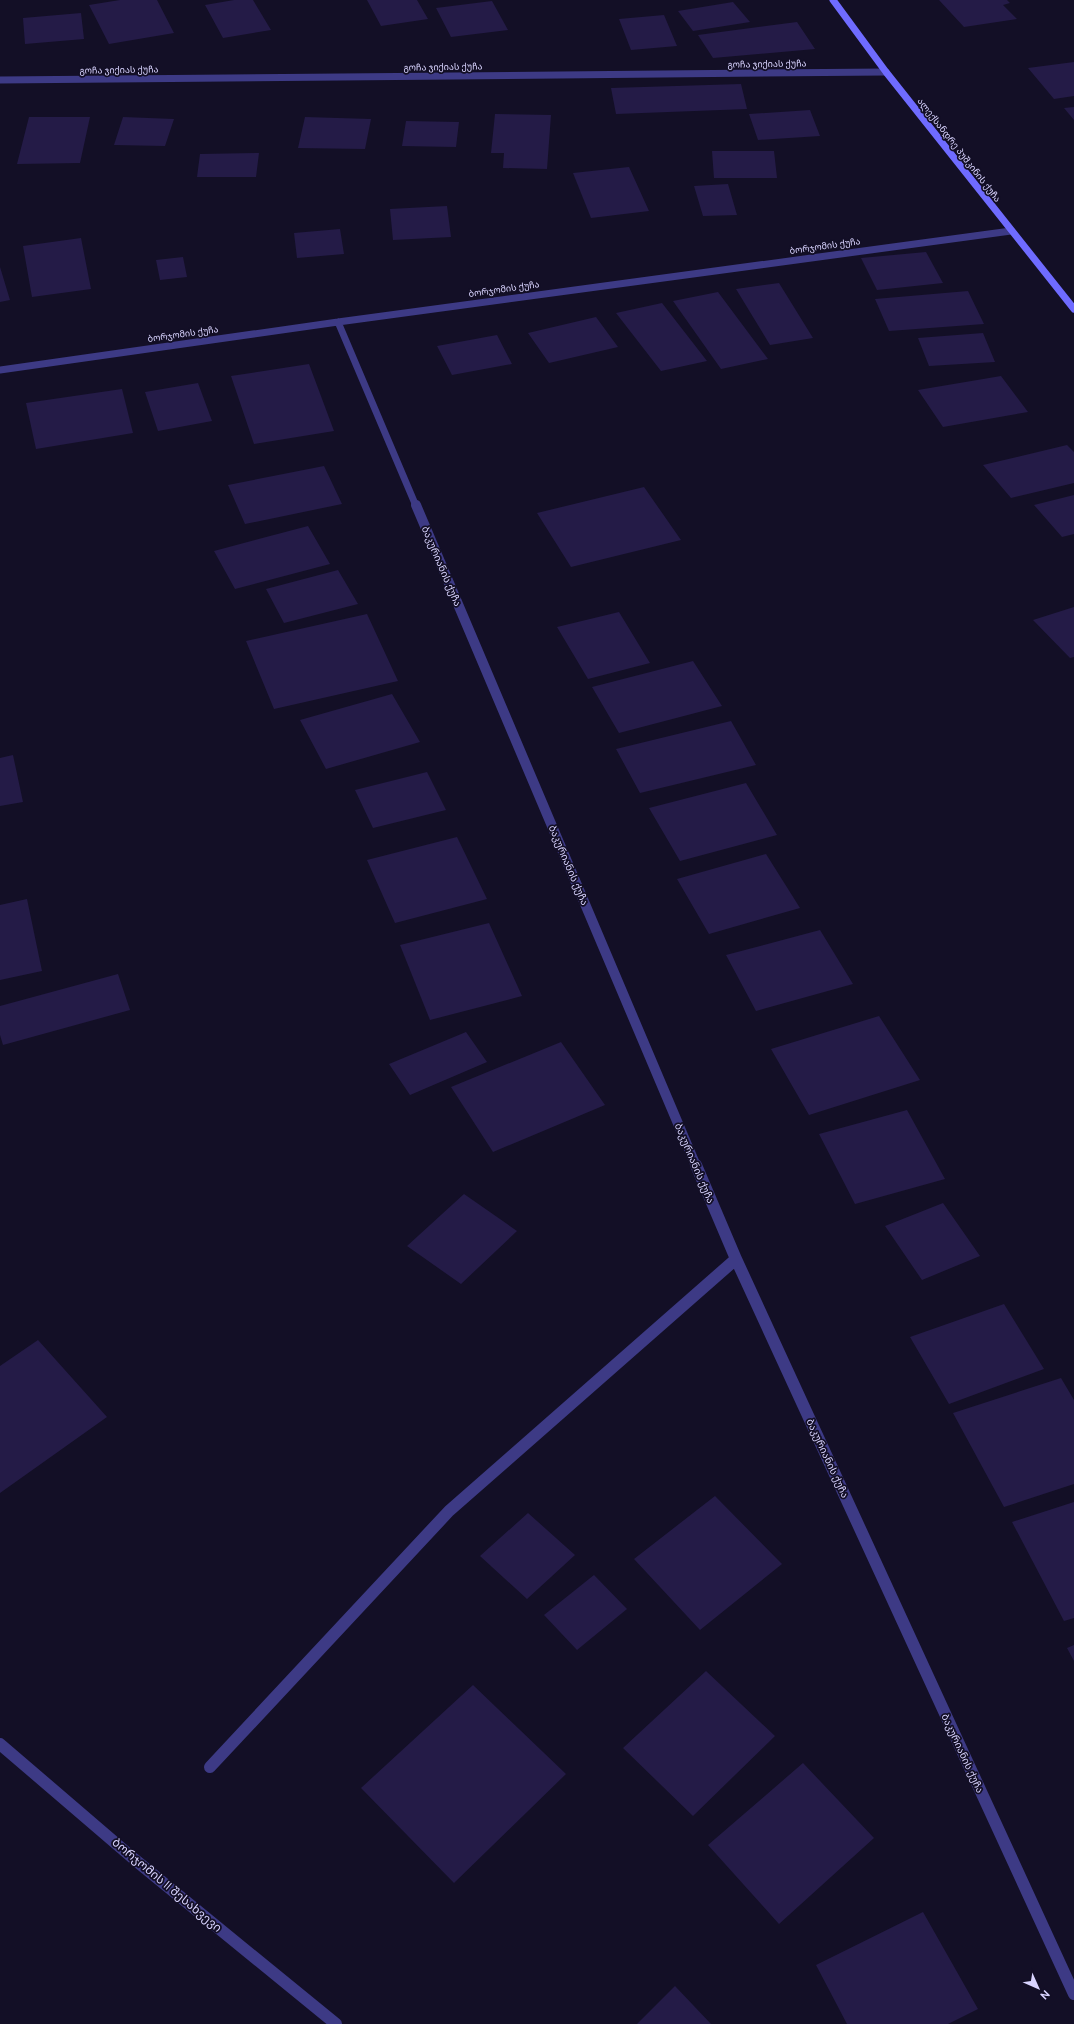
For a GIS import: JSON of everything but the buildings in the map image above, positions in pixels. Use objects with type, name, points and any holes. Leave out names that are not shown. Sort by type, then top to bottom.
[{"type":"street","name":"ალექსანდრე პუშკინის ქუჩა","points":[[833,0],[886,72],[1074,309]]},
{"type":"street","name":"გოჩა ჯიქიას ქუჩა","points":[[0,80],[886,72]]},
{"type":"street","name":"ბორჯომის ქუჩა","points":[[0,370],[338,322],[1011,231]]},
{"type":"street","name":"ბაკურიანის ქუჩა","points":[[338,322],[736,1259],[1074,1994]]},
{"type":"street","points":[[210,1768],[449,1511],[736,1259]]},
{"type":"street","name":"ბორჯომის II შესახვევი","points":[[0,1744],[134,1858],[336,2024]]}]
